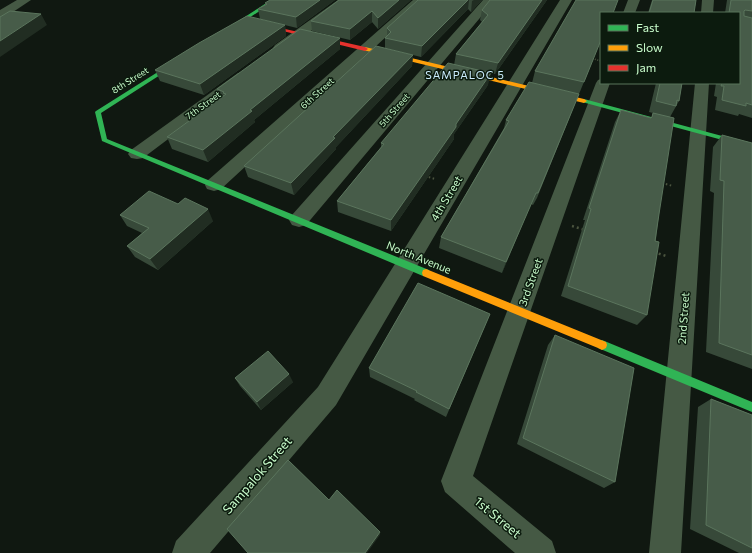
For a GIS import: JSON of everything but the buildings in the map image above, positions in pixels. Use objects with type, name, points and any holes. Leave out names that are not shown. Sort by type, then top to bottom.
[{"type":"street","points":[[0,14],[25,0]]},
{"type":"street","points":[[217,36],[274,0]]},
{"type":"street","points":[[268,57],[345,0]]},
{"type":"street","name":"6th Street","points":[[214,185],[420,0]]},
{"type":"street","name":"5th Street","points":[[299,220],[489,0]]},
{"type":"street","name":"4th Street","points":[[326,396],[566,0]]},
{"type":"street","points":[[629,12],[634,0]]},
{"type":"street","points":[[707,12],[708,0]]},
{"type":"street","points":[[243,20],[366,48],[596,104],[752,146]]},
{"type":"street","name":"8th Street","points":[[98,112],[191,53]]},
{"type":"street","name":"7th Street","points":[[137,154],[256,66]]},
{"type":"street","name":"3rd Street","points":[[456,481],[603,84]]},
{"type":"street","name":"2nd Street","points":[[665,553],[702,84]]},
{"type":"street","name":"North Avenue","points":[[98,112],[104,140],[752,407]]},
{"type":"street","name":"Sampalok Street","points":[[188,553],[326,396]]},
{"type":"street","name":"1st Street","points":[[456,481],[540,553]]},
{"type":"path","points":[[424,175],[453,186]]},
{"type":"path","points":[[553,219],[590,231]]},
{"type":"path","points":[[650,251],[688,263]]},
{"type":"traffic: fast","points":[[223,33],[274,0]]},
{"type":"traffic: fast","points":[[182,59],[98,112],[104,140],[426,273]]},
{"type":"traffic: fast","points":[[584,101],[752,146]]},
{"type":"traffic: fast","points":[[602,345],[752,407]]},
{"type":"traffic: slow","points":[[365,49],[584,101]]},
{"type":"traffic: slow","points":[[426,273],[602,345]]},
{"type":"traffic: jam","points":[[256,23],[365,49]]},
{"type":"district","name":"SAMPALOC 5","points":[[465,74]]}]
